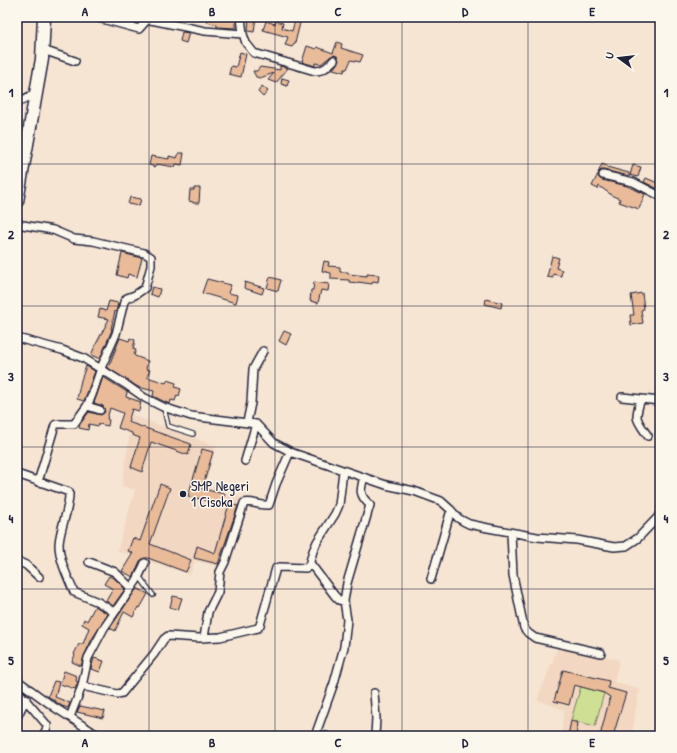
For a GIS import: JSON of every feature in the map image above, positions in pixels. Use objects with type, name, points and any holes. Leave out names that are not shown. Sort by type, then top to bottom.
[{"type":"main road","points":[[17,201],[37,93],[43,50],[44,17]]},
{"type":"street","points":[[95,17],[139,29],[145,22],[151,20],[205,31],[243,34]]},
{"type":"street","points":[[241,17],[243,34],[247,46],[254,53],[315,71],[323,70],[334,60]]},
{"type":"street","points":[[43,50],[75,61]]},
{"type":"street","points":[[17,103],[37,93]]},
{"type":"street","points":[[603,175],[633,182],[660,196]]},
{"type":"street","points":[[17,224],[53,230],[74,238],[144,253],[151,257],[151,266],[146,288],[136,295],[127,298],[124,302],[116,334],[101,368],[92,396],[87,406],[74,424],[55,425],[38,482]]},
{"type":"street","points":[[17,338],[62,350],[83,358],[101,368],[145,398],[163,407],[191,416],[256,424],[274,443],[290,452],[441,501],[452,510],[458,518],[469,524],[510,533],[577,540],[614,547],[626,546],[638,538],[660,515]]},
{"type":"street","points":[[247,422],[251,403],[253,369],[263,351]]},
{"type":"street","points":[[622,397],[660,401]]},
{"type":"street","points":[[641,399],[636,412],[638,423],[648,436]]},
{"type":"street","points":[[87,406],[100,410]]},
{"type":"street","points":[[245,461],[256,424]]},
{"type":"street","points":[[204,638],[208,612],[218,592],[220,572],[225,562],[244,503],[250,502],[266,506],[269,505],[276,484],[290,452]]},
{"type":"street","points":[[82,686],[117,694],[122,693],[166,637],[171,635],[204,638],[220,637],[258,628],[276,568],[306,568],[310,563],[317,542],[339,505],[343,470]]},
{"type":"street","points":[[17,474],[69,492],[59,544],[60,554],[74,592],[98,602],[114,612]]},
{"type":"street","points":[[316,736],[334,683],[344,647],[347,620],[344,601],[347,584],[370,505],[362,497],[361,492],[364,477]]},
{"type":"street","points":[[431,579],[452,510]]},
{"type":"street","points":[[510,533],[515,582],[524,628],[535,638],[601,653]]},
{"type":"street","points":[[17,560],[26,565],[39,577]]},
{"type":"street","points":[[89,562],[115,572],[130,588]]},
{"type":"street","points":[[70,717],[82,686],[88,658],[104,628],[139,576],[145,562]]},
{"type":"street","points":[[310,563],[335,596],[339,600],[344,601]]},
{"type":"street","points":[[17,680],[54,707],[99,736]]},
{"type":"street","points":[[17,690],[47,725],[43,736]]},
{"type":"street","points":[[374,693],[376,718],[375,736]]},
{"type":"street","points":[[17,717],[26,699]]},
{"type":"street","points":[[320,736],[326,736]]},
{"type":"lane","points":[[163,407],[168,426],[193,434]]},
{"type":"lane","points":[[139,576],[153,595]]},
{"type":"shaded area","name":"SMP Negeri 1 Cisoka","points":[[132,415],[216,446],[205,486],[247,499],[226,568],[195,561],[190,575],[117,551],[135,490],[122,486]]},
{"type":"shaded area","points":[[559,644],[619,660],[614,682],[641,690],[638,696],[632,736],[561,736],[564,710],[537,700]]},
{"type":"green space","points":[[581,686],[604,693],[595,726],[571,720]]},
{"type":"building","points":[[208,17],[223,19],[224,17],[236,18],[236,28],[217,27],[217,25],[207,22]]},
{"type":"building","points":[[249,17],[256,17],[254,32],[248,31]]},
{"type":"building","points":[[296,17],[301,19],[295,43],[292,47],[285,45],[288,37],[263,30],[266,21],[275,24],[276,21],[283,23],[282,28],[292,31]]},
{"type":"building","points":[[182,32],[189,33],[186,43],[180,41]]},
{"type":"building","points":[[337,42],[342,44],[341,48],[363,55],[360,62],[351,60],[344,72],[333,69],[339,61],[338,57],[335,55],[331,56],[321,64],[315,63],[315,66],[302,62],[307,46],[316,49],[317,47],[333,53]]},
{"type":"building","points":[[240,52],[246,54],[241,77],[229,74],[231,66],[236,67]]},
{"type":"building","points":[[280,66],[288,68],[276,83],[268,80],[274,73],[260,78],[256,77],[253,71],[257,71],[260,67],[280,70]]},
{"type":"building","points":[[282,78],[289,80],[287,86],[281,84]]},
{"type":"building","points":[[262,86],[268,91],[263,97],[258,92]]},
{"type":"building","points":[[179,153],[184,153],[182,165],[176,164],[175,167],[156,164],[155,167],[149,165],[151,156],[169,159],[169,156],[177,158]]},
{"type":"building","points":[[602,164],[607,167],[629,173],[629,176],[604,170],[601,170],[598,173]]},
{"type":"building","points":[[633,165],[641,167],[638,177],[630,175]]},
{"type":"building","points":[[598,174],[599,178],[602,180],[627,186],[645,194],[639,209],[619,202],[620,199],[599,186],[598,189],[592,186]]},
{"type":"building","points":[[646,178],[660,184],[660,190],[644,182]]},
{"type":"building","points":[[194,188],[200,188],[199,203],[189,201],[190,190],[194,190]]},
{"type":"building","points":[[130,197],[141,199],[139,206],[128,204]]},
{"type":"building","points":[[122,253],[142,258],[137,277],[128,274],[127,278],[117,275]]},
{"type":"building","points":[[552,256],[559,258],[556,268],[562,270],[561,276],[553,274],[553,278],[547,277]]},
{"type":"building","points":[[324,261],[329,262],[328,266],[340,267],[340,272],[367,276],[367,274],[379,275],[378,282],[373,281],[372,284],[331,279],[331,273],[322,271]]},
{"type":"building","points":[[270,277],[281,280],[278,291],[267,288]]},
{"type":"building","points":[[207,279],[231,285],[228,293],[238,295],[236,303],[202,293]]},
{"type":"building","points":[[245,282],[264,288],[262,294],[244,288]]},
{"type":"building","points":[[314,282],[329,284],[328,291],[321,290],[318,303],[310,301],[311,290],[313,290]]},
{"type":"building","points":[[152,287],[160,289],[158,297],[150,294]]},
{"type":"building","points":[[642,293],[644,309],[641,310],[643,323],[631,325],[630,315],[634,315],[631,295]]},
{"type":"building","points":[[486,299],[502,303],[501,308],[485,304]]},
{"type":"building","points":[[109,301],[118,303],[112,330],[100,359],[91,355],[109,319],[98,317],[100,309],[106,311]]},
{"type":"building","points":[[284,331],[291,334],[286,345],[279,341]]},
{"type":"building","points":[[120,338],[129,341],[130,338],[135,340],[133,349],[136,350],[134,355],[148,361],[146,369],[150,370],[147,377],[166,383],[167,380],[176,383],[175,387],[181,389],[179,396],[177,395],[175,401],[171,400],[170,404],[165,402],[153,396],[154,391],[138,387],[108,368]]},
{"type":"building","points":[[86,366],[95,371],[84,401],[77,399]]},
{"type":"building","points":[[103,377],[127,392],[126,397],[141,402],[139,411],[132,409],[128,422],[191,444],[188,455],[151,442],[142,472],[131,467],[140,438],[132,435],[132,433],[118,428],[123,413],[110,408],[107,419],[109,420],[108,426],[89,424],[88,430],[79,428],[80,424],[89,412],[101,415],[105,412],[103,406],[94,403]]},
{"type":"building","points":[[202,449],[213,452],[202,489],[225,494],[220,504],[188,496]]},
{"type":"building","points":[[160,484],[170,488],[150,544],[191,560],[186,572],[148,558],[144,558],[140,561],[133,577],[122,571],[133,553],[128,551],[133,538],[140,541]]},
{"type":"building","points":[[229,504],[238,506],[218,564],[194,558],[197,546],[215,553]]},
{"type":"building","points":[[109,576],[115,579],[125,589],[113,606],[106,601],[113,589],[104,584]]},
{"type":"building","points":[[137,588],[148,594],[140,608],[138,607],[133,617],[124,612],[115,631],[110,628]]},
{"type":"building","points":[[173,596],[182,598],[178,610],[170,607]]},
{"type":"building","points":[[95,606],[108,614],[92,639],[81,666],[72,662],[79,644],[83,644],[89,628],[82,624],[84,619],[87,621]]},
{"type":"building","points":[[94,658],[104,661],[100,672],[91,669]]},
{"type":"building","points":[[563,670],[609,681],[608,688],[626,693],[613,736],[600,736],[610,697],[604,693],[574,685],[569,705],[554,701]]},
{"type":"building","points":[[64,671],[77,676],[76,681],[78,682],[75,689],[60,684]]},
{"type":"building","points":[[54,681],[59,682],[55,697],[70,703],[68,708],[62,706],[48,696]]},
{"type":"building","points":[[80,706],[105,711],[103,718],[77,712]]},
{"type":"building","points":[[571,721],[578,723],[576,736],[568,736]]},
{"type":"place","name":"SMP Negeri 1 Cisoka","points":[[183,494]]}]
